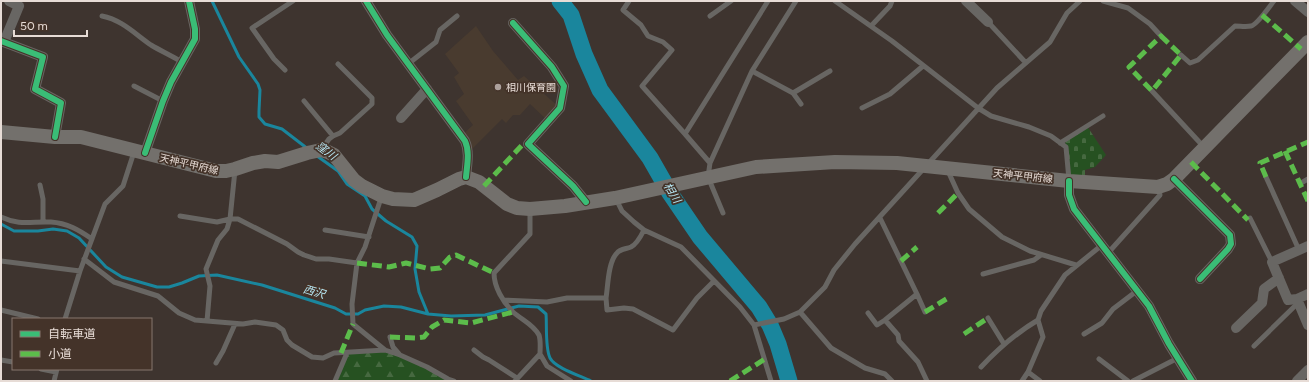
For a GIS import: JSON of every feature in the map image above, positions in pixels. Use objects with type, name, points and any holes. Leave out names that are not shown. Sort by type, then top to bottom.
[{"type":"main road","points":[[1158,187],[1167,184],[1174,179],[1308,42]]},
{"type":"main road","name":"天神平甲府線","points":[[1,132],[55,137],[81,137],[216,171],[226,172],[252,163],[265,161],[278,162],[321,150]]},
{"type":"main road","points":[[321,150],[334,156],[354,180],[380,201],[393,199],[414,200],[466,177],[479,182],[507,204],[517,208],[530,209],[565,206],[615,198]]},
{"type":"main road","name":"天神平甲府線","points":[[615,198],[756,167],[835,162],[897,163],[1069,181],[1158,187]]},
{"type":"street","points":[[9,1],[20,5],[3,42],[43,57],[35,88],[61,103],[55,137]]},
{"type":"street","points":[[139,152],[162,101],[195,39],[195,29],[189,1]]},
{"type":"street","points":[[366,1],[387,35],[468,146],[466,177]]},
{"type":"street","points":[[966,1],[988,22]]},
{"type":"street","points":[[1295,1],[1308,12]]},
{"type":"street","points":[[513,23],[552,67],[564,86],[560,108],[528,144],[573,186],[586,202]]},
{"type":"street","points":[[401,118],[426,89]]},
{"type":"street","points":[[1174,179],[1230,235],[1231,244],[1228,249],[1200,280]]},
{"type":"street","points":[[1069,181],[1069,195],[1074,209],[1149,306],[1169,344],[1192,381]]},
{"type":"street","points":[[1304,248],[1272,262],[1288,300],[1298,300],[1308,294]]},
{"type":"street","points":[[1236,328],[1262,303],[1264,289],[1279,278]]},
{"type":"street","points":[[1298,300],[1308,325]]},
{"type":"street","points":[[1297,381],[1308,370]]},
{"type":"lane","points":[[285,70],[274,60],[252,28],[293,1]]},
{"type":"lane","points":[[629,1],[623,10],[641,25],[648,36],[663,42],[672,50],[642,86],[710,163]]},
{"type":"lane","points":[[710,16],[731,1]]},
{"type":"lane","points":[[685,134],[768,1]]},
{"type":"lane","points":[[723,213],[708,177],[710,163],[752,71],[796,1]]},
{"type":"lane","points":[[835,1],[892,41],[978,108],[991,116],[1029,127],[1051,136],[1066,147],[1069,181]]},
{"type":"lane","points":[[871,26],[890,6],[892,1]]},
{"type":"lane","points":[[1103,1],[1128,8],[1150,24],[1162,36]]},
{"type":"lane","points":[[1181,55],[1190,63],[1198,60],[1235,26],[1252,26],[1258,21],[1274,1]]},
{"type":"lane","points":[[756,324],[784,319],[800,312],[825,287],[834,270],[856,244],[978,108],[997,88],[1050,42],[1067,13],[1076,2]]},
{"type":"lane","points":[[102,16],[121,23],[152,45],[182,62]]},
{"type":"lane","points":[[408,64],[436,42],[440,30],[457,16]]},
{"type":"lane","points":[[988,22],[1026,63]]},
{"type":"lane","points":[[321,150],[328,140],[340,133],[372,104],[372,98],[338,64]]},
{"type":"lane","points":[[862,108],[890,94],[923,66]]},
{"type":"lane","points":[[752,71],[793,93],[801,104]]},
{"type":"lane","points":[[793,93],[830,71]]},
{"type":"lane","points":[[134,86],[162,101]]},
{"type":"lane","points":[[1152,91],[1205,148]]},
{"type":"lane","points":[[304,101],[333,136]]},
{"type":"lane","points":[[1060,143],[1103,116]]},
{"type":"lane","points":[[65,318],[80,271],[105,204],[123,186],[139,152]]},
{"type":"lane","points":[[946,168],[958,193],[969,209],[1002,237],[1030,251],[1076,265]]},
{"type":"lane","points":[[207,321],[210,286],[206,269],[218,240],[226,229],[230,219],[235,170]]},
{"type":"lane","points":[[1266,177],[1304,248]]},
{"type":"lane","points":[[1301,183],[1308,179]]},
{"type":"lane","points":[[40,184],[43,199],[43,222]]},
{"type":"lane","points":[[1022,381],[1028,372],[1043,337],[1038,320],[1041,311],[1066,275],[1076,265],[1105,249],[1160,196],[1158,187]]},
{"type":"lane","points":[[615,198],[622,210],[644,230],[681,247],[756,324],[771,381]]},
{"type":"lane","points":[[380,201],[369,237],[357,263],[352,307],[353,324],[386,350],[400,355],[454,381]]},
{"type":"lane","points":[[530,209],[530,234],[494,273],[494,279],[505,302],[514,312],[533,327],[540,337],[540,354],[547,366],[571,381]]},
{"type":"lane","points":[[180,216],[217,222],[238,219],[287,244],[304,255],[316,259],[357,263]]},
{"type":"lane","points":[[1,217],[22,223],[52,222],[74,227],[91,240]]},
{"type":"lane","points":[[880,218],[925,312]]},
{"type":"lane","points":[[1250,218],[1272,262]]},
{"type":"lane","points":[[325,230],[369,237]]},
{"type":"lane","points":[[644,230],[632,246],[621,250],[613,259],[610,267],[606,298],[607,310],[624,308],[633,310],[644,314],[673,330],[697,298],[714,281]]},
{"type":"lane","points":[[983,274],[1034,260],[1041,255]]},
{"type":"lane","points":[[85,257],[114,282],[158,296],[179,314],[195,320],[235,324],[255,322],[276,325],[282,330],[287,340],[292,345],[312,357],[323,358],[334,353],[386,350]]},
{"type":"lane","points":[[1,261],[80,271]]},
{"type":"lane","points":[[1084,334],[1102,323],[1113,309],[1138,290]]},
{"type":"lane","points":[[868,313],[877,325],[917,294]]},
{"type":"lane","points":[[505,302],[547,302],[567,298],[606,298]]},
{"type":"lane","points":[[1254,346],[1298,300]]},
{"type":"lane","points":[[1,310],[34,318]]},
{"type":"lane","points":[[800,312],[831,348],[865,368],[884,374],[892,381]]},
{"type":"lane","points":[[988,318],[1004,344]]},
{"type":"lane","points":[[885,320],[898,334],[899,341],[918,362],[927,381]]},
{"type":"lane","points":[[981,367],[1004,344],[1024,328],[1038,320]]},
{"type":"lane","points":[[216,363],[235,324]]},
{"type":"lane","points":[[390,337],[393,347],[400,355]]},
{"type":"lane","points":[[474,350],[516,380],[540,354]]},
{"type":"lane","points":[[335,381],[347,353]]},
{"type":"lane","points":[[1133,381],[1178,358]]},
{"type":"lane","points":[[1099,359],[1128,381]]},
{"type":"lane","points":[[1,360],[12,362]]},
{"type":"lane","points":[[54,381],[56,371]]},
{"type":"lane","points":[[1028,372],[1040,381]]},
{"type":"shaded area","name":"相川保育園","points":[[476,26],[493,51],[518,80],[524,76],[560,108],[548,121],[530,104],[520,115],[513,115],[506,123],[502,119],[468,153],[461,136],[473,125],[456,101],[464,94],[454,77],[459,73],[445,54]]},
{"type":"green space","points":[[1087,126],[1106,155],[1095,167],[1085,170],[1085,177],[1068,175],[1065,140]]},
{"type":"green space","points":[[385,350],[400,355],[449,381],[335,381],[347,353]]},
{"type":"waterway","name":"窪川","points":[[212,1],[239,57],[258,84],[260,90],[259,117],[265,124],[282,129],[308,149]]},
{"type":"waterway","name":"相川","points":[[560,1],[571,15],[584,54],[600,90],[650,158],[670,193],[700,237],[759,307],[770,325],[778,344],[789,381]]},
{"type":"waterway","name":"窪川","points":[[317,156],[338,171],[347,184],[365,196],[372,209],[386,221],[412,237],[417,246],[415,269],[419,292],[428,314]]},
{"type":"waterway","name":"西沢","points":[[1,224],[14,231],[38,231],[53,229],[67,231],[79,238],[106,267],[122,277],[157,287],[169,287],[199,276],[217,275],[262,285],[335,308],[346,314],[358,314],[365,310],[384,306],[401,307],[428,314],[451,316],[485,315],[519,306],[538,307],[546,314],[547,343],[550,358],[557,365],[591,381]]},
{"type":"marked path","points":[[1262,15],[1301,49]]},
{"type":"marked path","points":[[1161,36],[1181,55],[1152,91],[1129,67],[1161,36]]},
{"type":"marked path","points":[[1266,177],[1260,163],[1308,142]]},
{"type":"marked path","points":[[484,186],[524,143],[528,144]]},
{"type":"marked path","points":[[1285,151],[1308,201]]},
{"type":"marked path","points":[[1191,162],[1248,220]]},
{"type":"marked path","points":[[938,213],[958,193]]},
{"type":"marked path","points":[[901,261],[917,247]]},
{"type":"marked path","points":[[357,263],[389,267],[406,263],[430,269],[440,268],[450,257],[456,255],[494,273]]},
{"type":"marked path","points":[[925,312],[948,298]]},
{"type":"marked path","points":[[390,337],[424,337],[432,327],[444,320],[471,323],[513,312]]},
{"type":"marked path","points":[[964,334],[988,318]]},
{"type":"marked path","points":[[341,353],[353,324]]},
{"type":"marked path","points":[[730,381],[765,359]]},
{"type":"cycle path","points":[[145,153],[171,82],[195,39],[195,29],[189,1]]},
{"type":"cycle path","points":[[366,1],[387,35],[465,141],[468,154],[466,177]]},
{"type":"cycle path","points":[[513,23],[552,67],[564,86],[560,108],[528,144],[573,186],[586,202]]},
{"type":"cycle path","points":[[1,41],[43,57],[35,89],[61,103],[55,137]]},
{"type":"cycle path","points":[[1174,179],[1230,235],[1231,244],[1228,249],[1200,279]]},
{"type":"cycle path","points":[[1069,181],[1069,195],[1074,209],[1149,306],[1169,344],[1192,381]]},
{"type":"place","name":"相川保育園","points":[[498,87]]}]
